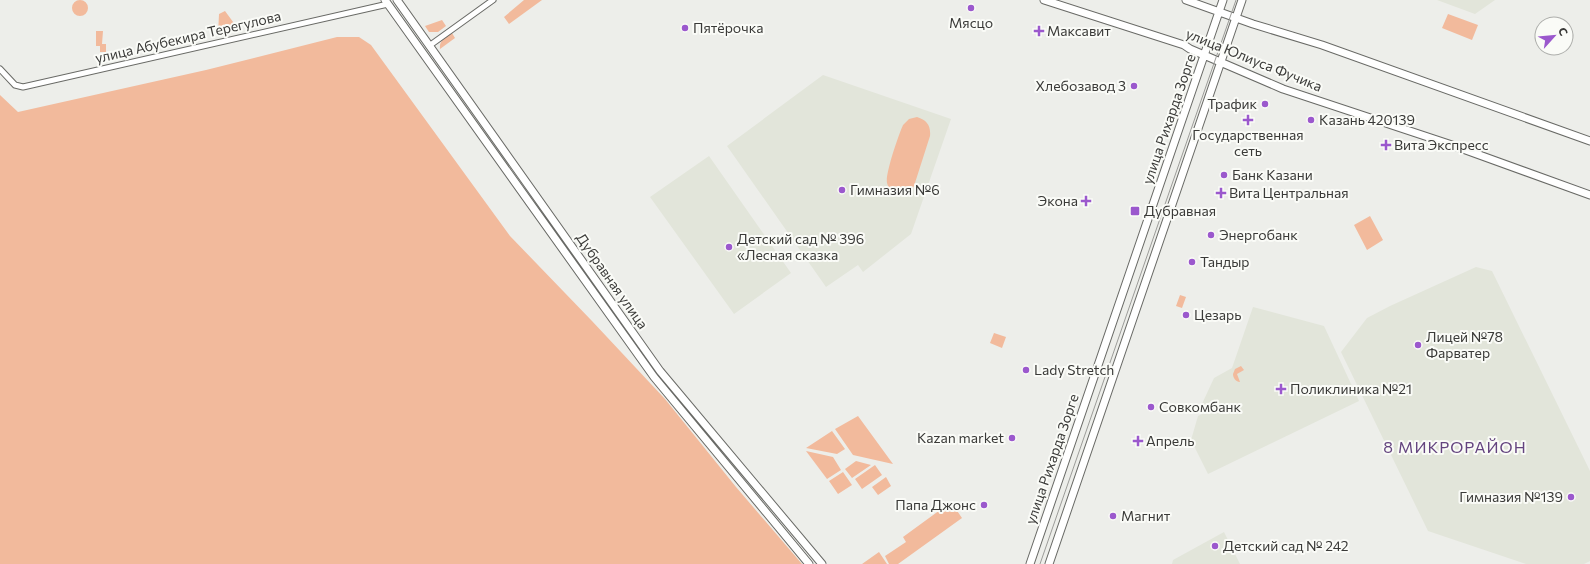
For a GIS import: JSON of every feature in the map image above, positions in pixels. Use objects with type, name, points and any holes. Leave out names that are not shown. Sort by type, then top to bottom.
[{"type":"street","name":"Дубравная улица","points":[[397,0],[660,371],[822,564]]},
{"type":"street","points":[[422,51],[493,0]]},
{"type":"street","name":"улица Юлиуса Фучика","points":[[1044,0],[1184,45],[1190,49],[1283,89],[1449,144],[1590,194]]},
{"type":"street","points":[[1186,0],[1236,18],[1322,45],[1590,141]]},
{"type":"street","name":"улица Рихарда Зорге","points":[[1030,564],[1223,0]]},
{"type":"street","points":[[1049,564],[1242,0]]},
{"type":"street","name":"Дубравная улица","points":[[386,2],[654,377],[809,564]]},
{"type":"street","name":"улица Абубекира Терегулова","points":[[0,69],[15,85],[23,87],[386,2]]},
{"type":"shaded area","points":[[77,0],[83,0],[88,5],[86,14],[83,16],[77,16],[72,11],[72,5]]},
{"type":"shaded area","points":[[524,0],[542,0],[509,24],[504,17]]},
{"type":"shaded area","points":[[1437,0],[1495,0],[1475,14]]},
{"type":"shaded area","points":[[225,11],[239,30],[218,35],[219,14]]},
{"type":"shaded area","points":[[1448,14],[1478,25],[1472,40],[1442,28]]},
{"type":"shaded area","points":[[442,20],[446,26],[438,32],[429,32],[425,26]]},
{"type":"shaded area","points":[[96,31],[103,31],[102,44],[106,44],[106,52],[100,52],[100,46],[96,46]]},
{"type":"shaded area","points":[[452,33],[455,38],[440,49],[440,43]]},
{"type":"shaded area","points":[[337,37],[359,37],[371,45],[510,236],[665,399],[736,487],[802,564],[0,564],[0,95],[18,112],[206,70]]},
{"type":"shaded area","name":"Гимназия №6","points":[[823,75],[951,119],[911,234],[863,272],[858,265],[826,287],[727,146]]},
{"type":"shaded area","points":[[917,117],[928,124],[930,136],[914,186],[907,193],[898,194],[888,187],[887,178],[890,163],[903,125],[909,119]]},
{"type":"shaded area","name":"Детский сад № 396 «Лесная сказка","points":[[709,156],[791,273],[734,314],[650,197]]},
{"type":"shaded area","points":[[1370,216],[1383,240],[1367,250],[1354,225]]},
{"type":"shaded area","points":[[1476,267],[1492,271],[1590,471],[1590,561],[1584,564],[1526,564],[1428,531],[1341,352],[1367,318]]},
{"type":"shaded area","points":[[1180,295],[1186,297],[1182,308],[1176,306]]},
{"type":"shaded area","name":"Поликлиника №21","points":[[1253,307],[1324,326],[1359,401],[1208,474],[1191,440],[1198,416],[1204,413],[1201,406],[1214,378],[1232,368]]},
{"type":"shaded area","points":[[994,333],[1006,337],[1002,348],[990,343]]},
{"type":"shaded area","points":[[1241,366],[1244,370],[1237,374],[1240,382],[1235,380],[1233,374],[1235,369]]},
{"type":"shaded area","points":[[858,416],[893,464],[853,455],[835,429]]},
{"type":"shaded area","points":[[832,431],[845,449],[837,454],[806,448]]},
{"type":"shaded area","points":[[806,451],[833,457],[841,470],[827,479]]},
{"type":"shaded area","points":[[856,461],[871,465],[852,478],[845,469]]},
{"type":"shaded area","points":[[875,465],[882,475],[862,489],[855,479]]},
{"type":"shaded area","points":[[843,472],[852,485],[838,494],[829,481]]},
{"type":"shaded area","points":[[886,477],[891,486],[878,495],[872,487]]},
{"type":"shaded area","points":[[951,502],[962,518],[898,564],[889,564],[885,556],[906,542],[903,537]]},
{"type":"shaded area","name":"Детский сад № 242","points":[[1224,532],[1240,564],[1172,564],[1173,560]]},
{"type":"shaded area","points":[[879,552],[887,564],[862,564]]},
{"type":"tram line","points":[[1040,564],[1236,0]]},
{"type":"place","name":"Мясцо","points":[[971,8]]},
{"type":"place","name":"Пятёрочка","points":[[685,28]]},
{"type":"place","name":"Максавит","points":[[1039,31]]},
{"type":"place","name":"Хлебозавод 3","points":[[1134,86]]},
{"type":"place","name":"Трафик","points":[[1265,104]]},
{"type":"place","name":"Государственная сеть","points":[[1248,120]]},
{"type":"place","name":"Казань 420139","points":[[1311,120]]},
{"type":"place","name":"Вита Экспресс","points":[[1386,145]]},
{"type":"place","name":"Банк Казани","points":[[1224,175]]},
{"type":"place","name":"Гимназия №6","points":[[842,190]]},
{"type":"place","name":"Вита Центральная","points":[[1221,193]]},
{"type":"place","name":"Экона","points":[[1086,201]]},
{"type":"place","name":"Дубравная","points":[[1135,211]]},
{"type":"place","name":"Энергобанк","points":[[1211,235]]},
{"type":"place","name":"Детский сад № 396 «Лесная сказка","points":[[729,247]]},
{"type":"place","name":"Тандыр","points":[[1192,262]]},
{"type":"place","name":"Цезарь","points":[[1186,315]]},
{"type":"place","name":"Лицей №78 Фарватер","points":[[1418,345]]},
{"type":"place","name":"Lady Stretch","points":[[1026,370]]},
{"type":"place","name":"Поликлиника №21","points":[[1281,389]]},
{"type":"place","name":"Совкомбанк","points":[[1151,407]]},
{"type":"place","name":"Kazan market","points":[[1012,438]]},
{"type":"place","name":"Апрель","points":[[1138,441]]},
{"type":"place","name":"Гимназия №139","points":[[1571,497]]},
{"type":"place","name":"Папа Джонс","points":[[984,505]]},
{"type":"place","name":"Магнит","points":[[1113,516]]},
{"type":"place","name":"Детский сад № 242","points":[[1215,546]]},
{"type":"district","name":"8 МИКРОРАЙОН","points":[[1455,447]]}]
